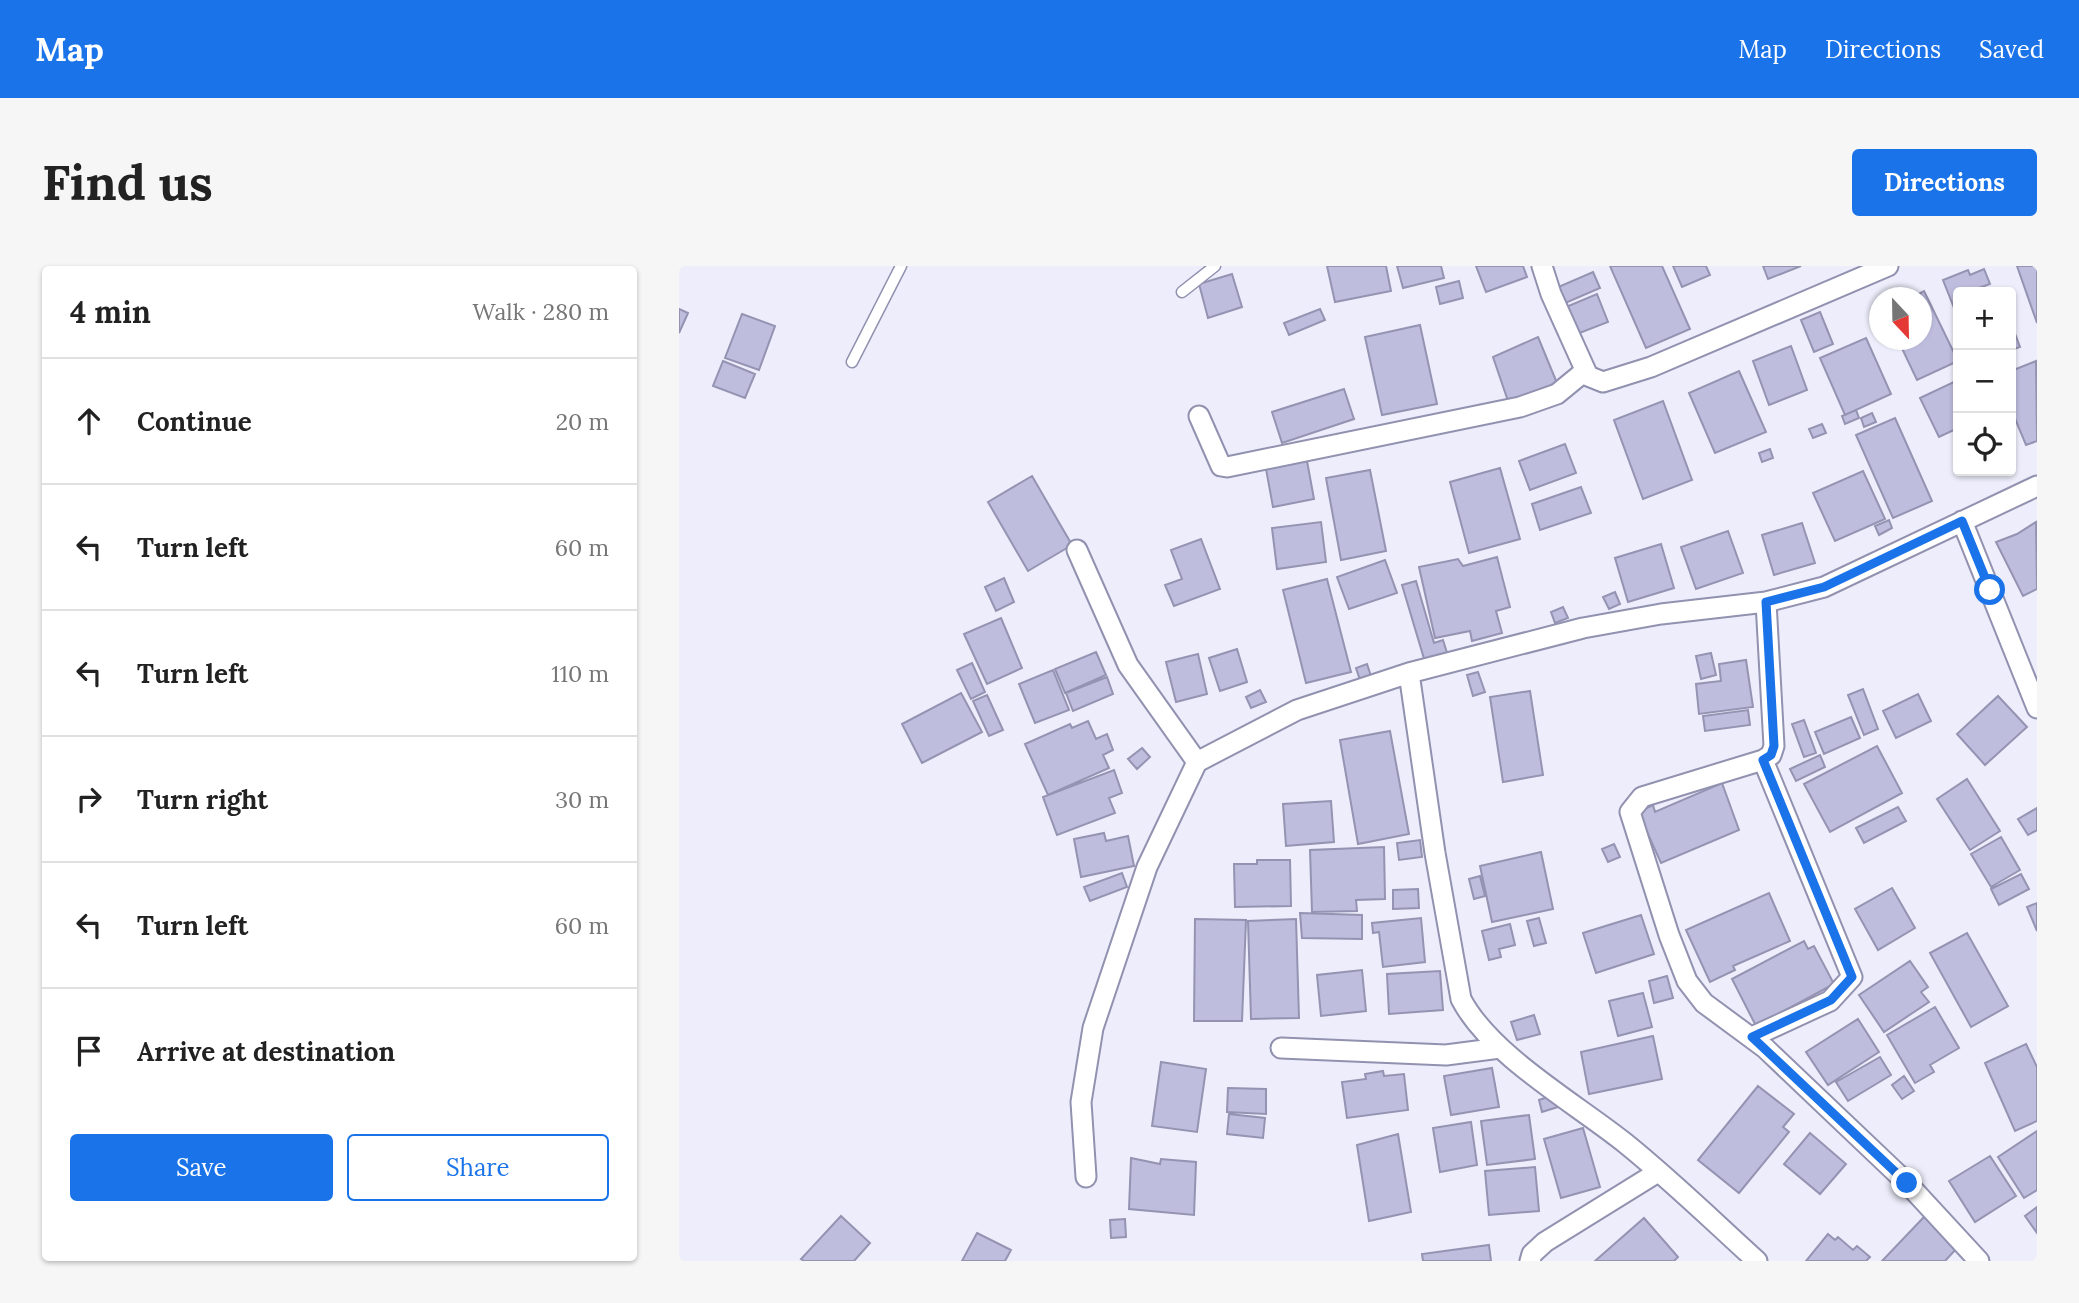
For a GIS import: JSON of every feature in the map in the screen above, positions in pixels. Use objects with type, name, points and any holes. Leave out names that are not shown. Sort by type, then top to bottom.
[{"type":"street","points":[[1542,266],[1551,294],[1585,371],[1588,376],[1602,382],[1651,367],[1888,266]]},
{"type":"street","points":[[1199,416],[1216,457],[1221,466],[1227,467],[1520,407],[1557,394],[1585,371]]},
{"type":"street","points":[[1086,1177],[1081,1102],[1093,1027],[1147,867],[1197,762],[1297,710],[1409,673],[1583,628],[1661,614],[1766,602],[1824,587],[2037,486]]},
{"type":"street","points":[[1962,521],[2037,708]]},
{"type":"street","points":[[1077,550],[1128,664],[1197,762]]},
{"type":"street","points":[[1766,602],[1774,746],[1771,755],[1763,760],[1642,797],[1630,812],[1669,935],[1687,981],[1704,1003],[1752,1037],[1907,1183],[1979,1261]]},
{"type":"street","points":[[1409,673],[1435,853],[1461,999],[1471,1017],[1500,1048],[1626,1144],[1758,1261]]},
{"type":"street","points":[[1752,1037],[1831,1000],[1852,977],[1763,760]]},
{"type":"street","points":[[1281,1048],[1446,1055],[1500,1048]]},
{"type":"street","points":[[1530,1261],[1532,1254],[1545,1242],[1658,1172]]},
{"type":"lane","points":[[852,362],[901,266]]},
{"type":"lane","points":[[1182,292],[1215,266]]},
{"type":"building","points":[[1327,266],[1386,266],[1391,291],[1335,302]]},
{"type":"building","points":[[1397,266],[1441,266],[1444,278],[1403,288]]},
{"type":"building","points":[[1476,266],[1523,266],[1527,277],[1486,292]]},
{"type":"building","points":[[1610,266],[1662,266],[1690,329],[1646,348]]},
{"type":"building","points":[[1673,266],[1706,266],[1710,275],[1682,287]]},
{"type":"building","points":[[1763,266],[1801,266],[1768,279]]},
{"type":"building","points":[[2017,266],[2037,266],[2037,323]]},
{"type":"building","points":[[1984,269],[1990,284],[1982,287],[1953,287],[1953,305],[1943,280],[1968,270],[1970,275]]},
{"type":"building","points":[[1593,272],[1600,288],[1563,304],[1556,288]]},
{"type":"building","points":[[1232,274],[1242,307],[1208,318],[1199,284]]},
{"type":"building","points":[[1459,281],[1463,298],[1440,304],[1436,287]]},
{"type":"building","points":[[1597,294],[1608,322],[1577,334],[1566,307]]},
{"type":"building","points":[[1932,307],[1953,351],[1953,363],[1917,380],[1903,350],[1932,350]]},
{"type":"building","points":[[679,309],[688,313],[679,333]]},
{"type":"building","points":[[1320,309],[1325,320],[1289,335],[1284,323]]},
{"type":"building","points":[[1820,312],[1833,344],[1814,352],[1801,320]]},
{"type":"building","points":[[742,314],[775,326],[759,370],[725,358]]},
{"type":"building","points":[[1420,325],[1437,404],[1382,415],[1365,337]]},
{"type":"building","points":[[1538,337],[1557,383],[1508,401],[1493,357]]},
{"type":"building","points":[[1866,338],[1869,350],[1871,350],[1891,394],[1845,415],[1820,358]]},
{"type":"building","points":[[1791,346],[1807,390],[1769,405],[1753,361]]},
{"type":"building","points":[[723,361],[755,374],[745,398],[713,386]]},
{"type":"building","points":[[2036,361],[2037,441],[2026,445],[2016,421],[2016,369]]},
{"type":"building","points":[[1739,371],[1766,432],[1715,453],[1689,393]]},
{"type":"building","points":[[1953,382],[1953,430],[1939,437],[1920,398]]},
{"type":"building","points":[[1344,389],[1354,419],[1282,443],[1272,412]]},
{"type":"building","points":[[1663,401],[1692,480],[1643,499],[1614,420]]},
{"type":"building","points":[[1856,410],[1859,418],[1845,424],[1842,416]]},
{"type":"building","points":[[1872,413],[1876,422],[1864,427],[1861,418]]},
{"type":"building","points":[[1895,418],[1932,501],[1893,518],[1856,435]]},
{"type":"building","points":[[1822,424],[1826,433],[1813,438],[1809,429]]},
{"type":"building","points":[[1565,444],[1576,473],[1530,490],[1519,461]]},
{"type":"building","points":[[1770,449],[1773,458],[1762,462],[1759,453]]},
{"type":"building","points":[[1307,461],[1314,499],[1273,507],[1266,469]]},
{"type":"building","points":[[1500,468],[1520,539],[1469,553],[1450,482]]},
{"type":"building","points":[[1370,470],[1386,551],[1341,560],[1326,478]]},
{"type":"building","points":[[1863,471],[1885,519],[1835,541],[1813,493]]},
{"type":"building","points":[[1032,476],[1072,545],[1028,571],[988,502]]},
{"type":"building","points":[[1581,487],[1591,513],[1540,530],[1532,504]]},
{"type":"building","points":[[1889,520],[1892,528],[1879,535],[1875,526]]},
{"type":"building","points":[[1321,522],[1326,562],[1277,569],[1272,528]]},
{"type":"building","points":[[2036,522],[2037,589],[2023,596],[1996,542],[2017,534]]},
{"type":"building","points":[[1802,523],[1815,563],[1774,575],[1762,535]]},
{"type":"building","points":[[1728,531],[1743,573],[1696,589],[1681,547]]},
{"type":"building","points":[[1201,539],[1220,589],[1174,606],[1165,585],[1182,579],[1171,550]]},
{"type":"building","points":[[1661,544],[1674,588],[1628,602],[1615,558]]},
{"type":"building","points":[[1497,557],[1510,607],[1496,611],[1502,633],[1472,641],[1470,631],[1435,638],[1419,567],[1458,559],[1463,566]]},
{"type":"building","points":[[1385,560],[1397,593],[1349,609],[1337,577]]},
{"type":"building","points":[[1004,578],[1014,602],[996,611],[985,587]]},
{"type":"building","points":[[1327,579],[1351,672],[1306,683],[1283,590]]},
{"type":"building","points":[[1416,581],[1434,643],[1443,640],[1448,656],[1425,662],[1402,585]]},
{"type":"building","points":[[1615,592],[1620,604],[1609,609],[1603,597]]},
{"type":"building","points":[[1563,607],[1568,618],[1555,623],[1551,612]]},
{"type":"building","points":[[1001,618],[1022,668],[987,684],[964,634]]},
{"type":"building","points":[[1237,649],[1247,682],[1220,691],[1209,658]]},
{"type":"building","points":[[1096,652],[1106,675],[1065,693],[1055,669]]},
{"type":"building","points":[[1711,653],[1716,675],[1701,679],[1696,656]]},
{"type":"building","points":[[1198,654],[1207,694],[1176,702],[1166,662]]},
{"type":"building","points":[[1746,660],[1753,707],[1699,714],[1696,684],[1721,681],[1719,664]]},
{"type":"building","points":[[972,663],[985,692],[971,699],[957,670]]},
{"type":"building","points":[[1367,664],[1372,679],[1361,683],[1356,668]]},
{"type":"building","points":[[1053,670],[1069,710],[1035,723],[1019,684]]},
{"type":"building","points":[[1478,672],[1485,692],[1473,696],[1467,675]]},
{"type":"building","points":[[1107,677],[1113,694],[1073,711],[1066,693]]},
{"type":"building","points":[[1863,689],[1878,729],[1864,735],[1848,695]]},
{"type":"building","points":[[1260,690],[1266,702],[1251,708],[1246,697]]},
{"type":"building","points":[[1530,691],[1543,775],[1503,782],[1490,697]]},
{"type":"building","points":[[961,693],[982,732],[922,763],[902,724]]},
{"type":"building","points":[[1918,694],[1931,721],[1896,738],[1883,711]]},
{"type":"building","points":[[987,695],[1003,730],[989,736],[973,701]]},
{"type":"building","points":[[1998,696],[2027,727],[1985,765],[1957,734]]},
{"type":"building","points":[[1748,710],[1750,725],[1705,731],[1703,716]]},
{"type":"building","points":[[1851,717],[1860,738],[1824,754],[1815,732]]},
{"type":"building","points":[[1804,720],[1816,753],[1804,757],[1792,724]]},
{"type":"building","points":[[1088,721],[1096,739],[1107,734],[1113,750],[1103,755],[1109,768],[1048,795],[1025,744],[1070,724],[1072,728]]},
{"type":"building","points":[[1390,731],[1409,834],[1358,844],[1340,740]]},
{"type":"building","points":[[1877,746],[1902,793],[1830,832],[1804,784]]},
{"type":"building","points":[[1142,748],[1150,757],[1137,769],[1128,759]]},
{"type":"building","points":[[1820,755],[1825,767],[1796,781],[1790,769]]},
{"type":"building","points":[[1114,770],[1122,793],[1109,798],[1115,813],[1057,835],[1043,797]]},
{"type":"building","points":[[1967,779],[2000,831],[1970,850],[1937,799]]},
{"type":"building","points":[[1722,783],[1739,830],[1661,863],[1638,812],[1653,805],[1655,812]]},
{"type":"building","points":[[1331,801],[1334,842],[1286,846],[1283,804]]},
{"type":"building","points":[[1898,807],[1906,821],[1864,843],[1856,828]]},
{"type":"building","points":[[2037,808],[2037,830],[2028,835],[2018,819]]},
{"type":"building","points":[[1104,833],[1106,841],[1128,836],[1134,866],[1081,877],[1074,839]]},
{"type":"building","points":[[2001,837],[2020,870],[1991,887],[1971,854]]},
{"type":"building","points":[[1420,840],[1422,857],[1399,860],[1397,843]]},
{"type":"building","points":[[1614,844],[1620,857],[1608,862],[1602,849]]},
{"type":"building","points":[[1384,847],[1385,899],[1356,900],[1357,911],[1312,912],[1310,850]]},
{"type":"building","points":[[1541,852],[1553,909],[1492,922],[1480,866]]},
{"type":"building","points":[[1257,860],[1290,860],[1291,906],[1235,907],[1234,864],[1257,864]]},
{"type":"building","points":[[1122,873],[1127,887],[1090,901],[1084,887]]},
{"type":"building","points":[[2021,874],[2029,889],[1999,905],[1991,889]]},
{"type":"building","points":[[1480,876],[1485,896],[1474,899],[1469,879]]},
{"type":"building","points":[[1892,888],[1915,928],[1878,950],[1855,909]]},
{"type":"building","points":[[1418,889],[1419,908],[1393,909],[1393,890]]},
{"type":"building","points":[[1769,893],[1790,941],[1733,966],[1735,970],[1710,982],[1686,930]]},
{"type":"building","points":[[2037,903],[2037,931],[2027,907]]},
{"type":"building","points":[[1300,913],[1362,915],[1362,939],[1302,938]]},
{"type":"building","points":[[1641,915],[1654,954],[1596,973],[1583,933]]},
{"type":"building","points":[[1421,918],[1425,962],[1383,967],[1379,932],[1373,933],[1372,923]]},
{"type":"building","points":[[1539,918],[1546,943],[1534,946],[1527,921]]},
{"type":"building","points":[[1195,919],[1246,920],[1242,1021],[1194,1021]]},
{"type":"building","points":[[1296,919],[1299,1018],[1251,1019],[1248,921]]},
{"type":"building","points":[[1510,924],[1515,945],[1499,949],[1501,957],[1489,960],[1482,931]]},
{"type":"building","points":[[1967,933],[2008,1006],[1971,1027],[1930,953]]},
{"type":"building","points":[[1804,941],[1808,949],[1814,946],[1834,984],[1756,1026],[1732,979]]},
{"type":"building","points":[[1910,961],[1928,987],[1921,992],[1929,1002],[1884,1032],[1859,995]]},
{"type":"building","points":[[1362,970],[1366,1011],[1321,1016],[1317,975]]},
{"type":"building","points":[[1440,971],[1443,1010],[1389,1014],[1387,974]]},
{"type":"building","points":[[1667,976],[1673,998],[1654,1003],[1649,981]]},
{"type":"building","points":[[1643,993],[1652,1027],[1618,1036],[1609,1001]]},
{"type":"building","points":[[1935,1007],[1959,1048],[1930,1065],[1934,1072],[1915,1083],[1887,1035]]},
{"type":"building","points":[[1534,1015],[1540,1034],[1517,1040],[1511,1022]]},
{"type":"building","points":[[1858,1019],[1879,1052],[1828,1085],[1806,1052]]},
{"type":"building","points":[[1653,1036],[1662,1079],[1589,1094],[1581,1052]]},
{"type":"building","points":[[2026,1044],[2037,1067],[2037,1121],[2015,1131],[1985,1063]]},
{"type":"building","points":[[1880,1057],[1891,1075],[1848,1101],[1836,1082]]},
{"type":"building","points":[[1161,1062],[1206,1069],[1197,1132],[1152,1126]]},
{"type":"building","points":[[1492,1068],[1499,1107],[1451,1115],[1444,1076]]},
{"type":"building","points":[[1383,1071],[1384,1076],[1404,1074],[1408,1110],[1347,1118],[1342,1082],[1366,1079],[1365,1074]]},
{"type":"building","points":[[1904,1076],[1914,1091],[1902,1099],[1892,1085]]},
{"type":"building","points":[[1758,1086],[1794,1114],[1783,1127],[1789,1132],[1739,1193],[1698,1160]]},
{"type":"building","points":[[1228,1088],[1266,1089],[1266,1114],[1227,1112]]},
{"type":"building","points":[[1557,1094],[1561,1106],[1542,1112],[1539,1100]]},
{"type":"building","points":[[1229,1114],[1265,1118],[1263,1138],[1227,1134]]},
{"type":"building","points":[[1529,1115],[1535,1159],[1487,1165],[1481,1121]]},
{"type":"building","points":[[1471,1122],[1477,1165],[1440,1172],[1433,1128]]},
{"type":"building","points":[[1583,1128],[1600,1187],[1561,1198],[1544,1139]]},
{"type":"building","points":[[2037,1131],[2037,1190],[2024,1198],[1998,1157]]},
{"type":"building","points":[[1810,1133],[1846,1164],[1820,1194],[1784,1164]]},
{"type":"building","points":[[1398,1134],[1411,1212],[1369,1221],[1357,1145]]},
{"type":"building","points":[[1990,1156],[2016,1196],[1975,1222],[1949,1181]]},
{"type":"building","points":[[1131,1158],[1160,1164],[1161,1159],[1196,1162],[1194,1215],[1129,1209]]},
{"type":"building","points":[[1535,1167],[1539,1211],[1489,1215],[1485,1171]]},
{"type":"building","points":[[2037,1207],[2037,1233],[2025,1216]]},
{"type":"building","points":[[841,1216],[870,1243],[854,1261],[801,1259]]},
{"type":"building","points":[[1924,1217],[1957,1248],[1945,1261],[1882,1261]]},
{"type":"building","points":[[1644,1218],[1678,1257],[1674,1261],[1595,1261]]},
{"type":"building","points":[[1125,1219],[1126,1237],[1111,1238],[1110,1220]]},
{"type":"building","points":[[977,1233],[1011,1250],[1005,1261],[962,1261]]},
{"type":"building","points":[[1828,1234],[1835,1240],[1838,1237],[1853,1250],[1857,1246],[1870,1257],[1866,1261],[1806,1261]]},
{"type":"building","points":[[1489,1245],[1491,1261],[1423,1261],[1422,1254]]},
{"type":"route","points":[[1907,1183],[1752,1037],[1831,1000],[1852,977],[1763,760],[1771,755],[1774,746],[1766,602],[1824,587],[1962,521],[1990,590]]}]
